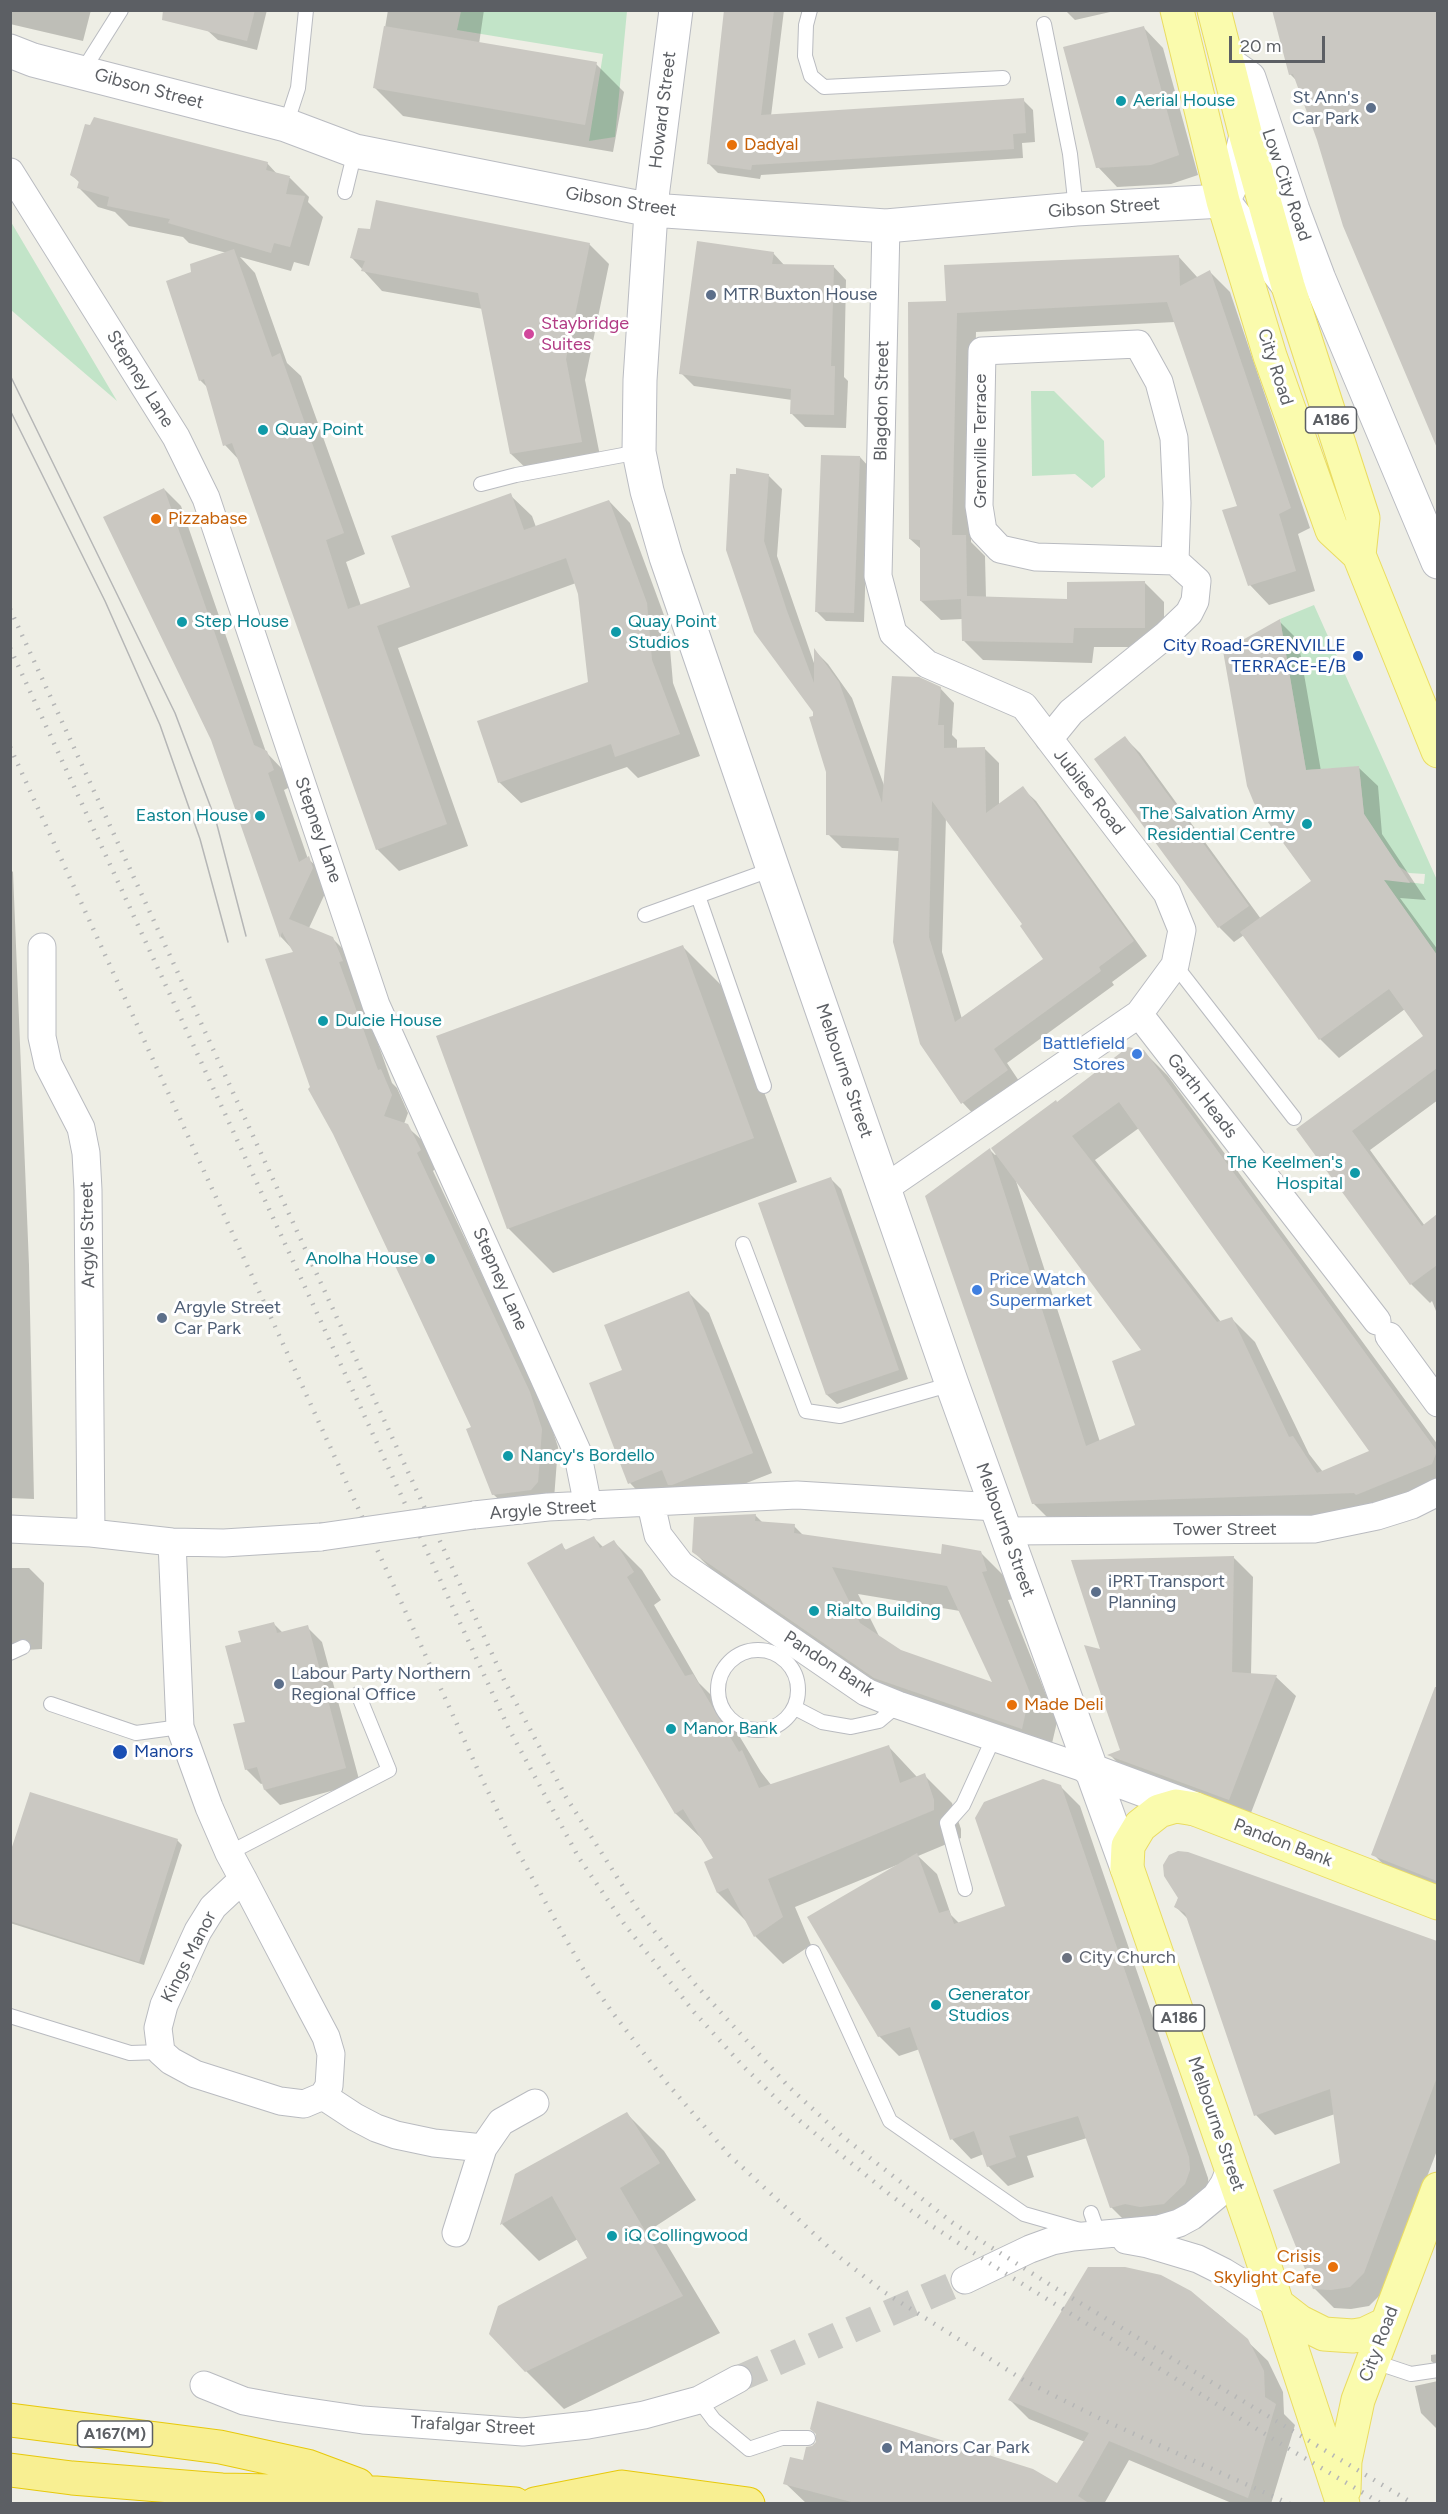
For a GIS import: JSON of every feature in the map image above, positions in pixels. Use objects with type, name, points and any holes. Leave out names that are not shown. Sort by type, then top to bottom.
[{"type":"highway","name":"A167(M)","points":[[10,2420],[220,2447],[307,2466],[376,2493]]},
{"type":"highway","name":"A167(M)","points":[[10,2470],[72,2478],[222,2490],[376,2493],[515,2504]]},
{"type":"highway","points":[[535,2504],[622,2487],[748,2504]]},
{"type":"main road","name":"Howard Street","points":[[639,452],[640,380],[651,210],[676,10]]},
{"type":"main road","name":"City Road","points":[[1177,10],[1223,201],[1270,356],[1332,530],[1359,555],[1437,751]]},
{"type":"main road","points":[[1214,10],[1229,64]]},
{"type":"main road","name":"Gibson Street","points":[[18,57],[286,125],[356,151],[651,210],[886,226],[1076,209],[1223,201]]},
{"type":"main road","name":"City Road","points":[[1229,64],[1246,136],[1288,286],[1363,518],[1359,555]]},
{"type":"main road","name":"Low City Road","points":[[1229,64],[1249,78],[1293,210],[1354,366],[1437,562]]},
{"type":"main road","points":[[1223,201],[1237,173],[1246,136]]},
{"type":"main road","name":"City Road","points":[[1223,201],[1288,286]]},
{"type":"main road","name":"Low City Road","points":[[1288,286],[1354,366]]},
{"type":"main road","name":"Melbourne Street","points":[[639,452],[647,491],[666,556],[773,869],[952,1384],[1127,1868],[1278,2305],[1343,2504]]},
{"type":"main road","points":[[1090,1770],[1195,1809]]},
{"type":"main road","name":"Pandon Bank","points":[[1127,1868],[1128,1846],[1140,1826],[1151,1816],[1176,1806],[1195,1809],[1437,1904]]},
{"type":"main road","name":"City Road","points":[[1343,2504],[1344,2469],[1351,2421],[1437,2189]]},
{"type":"main road","points":[[1278,2305],[1300,2322],[1324,2334],[1353,2336],[1365,2334],[1386,2324]]},
{"type":"street","name":"Stepney Lane","points":[[10,172],[176,437],[206,498],[376,1005],[577,1451],[588,1506]]},
{"type":"street","name":"Blagdon Street","points":[[878,576],[886,226]]},
{"type":"street","name":"Grenville Terrace","points":[[1138,344],[1159,382],[1174,438],[1177,503],[1175,561],[1036,557],[1000,549],[983,531],[979,506],[982,351],[1138,344]]},
{"type":"street","points":[[1049,739],[1071,712],[1166,635],[1189,613],[1195,601],[1197,581],[1175,561]]},
{"type":"street","name":"Jubilee Road","points":[[878,576],[893,633],[927,664],[1024,706],[1167,893],[1182,930],[1175,965],[1138,1014],[885,1188]]},
{"type":"street","name":"Argyle Street","points":[[42,947],[42,1037],[48,1064],[81,1128],[86,1154],[91,1533]]},
{"type":"street","name":"Garth Heads","points":[[1138,1014],[1383,1328],[1437,1402]]},
{"type":"street","name":"Tower Street","points":[[1001,1519],[1314,1529],[1377,1516],[1412,1505],[1437,1492]]},
{"type":"street","name":"Argyle Street","points":[[10,1529],[91,1533],[172,1542],[224,1543],[321,1537],[548,1507],[651,1504],[797,1495],[1001,1519]]},
{"type":"street","name":"Pandon Bank","points":[[651,1504],[658,1535],[681,1565],[866,1692],[1090,1770]]},
{"type":"street","points":[[161,2052],[171,2061],[195,2074],[280,2101],[304,2104],[323,2096],[329,2086],[332,2072],[331,2054],[326,2037],[229,1853],[209,1807],[180,1727],[172,1542]]},
{"type":"street","name":"Kings Manor","points":[[161,2052],[158,2028],[164,2005],[194,1940],[213,1907],[243,1879]]},
{"type":"street","points":[[323,2096],[355,2117],[396,2135],[434,2143],[483,2148]]},
{"type":"street","points":[[456,2233],[483,2148],[501,2122],[535,2103]]},
{"type":"street","points":[[966,2280],[1030,2249],[1073,2237],[1095,2224],[1159,2229],[1179,2223],[1192,2216],[1216,2196],[1231,2167]]},
{"type":"street","points":[[1095,2224],[1148,2244],[1198,2259],[1278,2305]]},
{"type":"street","name":"Trafalgar Street","points":[[204,2385],[244,2401],[282,2409],[363,2420],[523,2432],[588,2425],[644,2415],[699,2400],[738,2379]]},
{"type":"lane","points":[[82,72],[121,10]]},
{"type":"lane","points":[[286,125],[298,88],[306,10]]},
{"type":"lane","points":[[810,10],[806,25],[805,56],[811,76],[824,87],[1003,78]]},
{"type":"lane","points":[[1044,24],[1070,154],[1076,209]]},
{"type":"lane","points":[[345,192],[356,151]]},
{"type":"lane","points":[[482,484],[516,475],[639,452]]},
{"type":"lane","points":[[645,915],[773,869]]},
{"type":"lane","points":[[698,896],[764,1086]]},
{"type":"lane","points":[[1175,965],[1294,1118]]},
{"type":"lane","points":[[743,1244],[806,1411],[840,1416],[952,1384]]},
{"type":"lane","points":[[763,1650],[776,1654],[789,1664],[796,1675],[799,1688],[795,1708],[783,1722],[763,1730],[742,1727],[730,1718],[722,1707],[719,1684],[724,1670],[733,1659],[750,1651],[763,1650]]},
{"type":"lane","points":[[229,1853],[389,1770],[358,1694]]},
{"type":"lane","points":[[51,1704],[136,1733],[180,1727]]},
{"type":"lane","points":[[795,1708],[822,1722],[851,1727],[879,1721],[898,1705]]},
{"type":"lane","points":[[965,1889],[947,1822],[963,1805],[994,1737]]},
{"type":"lane","points":[[813,1952],[890,2121],[1024,2214],[1095,2224]]},
{"type":"lane","points":[[10,2016],[130,2053],[161,2052]]},
{"type":"lane","points":[[1372,2361],[1411,2374],[1437,2370]]},
{"type":"lane","points":[[699,2400],[714,2420],[749,2449],[782,2438],[808,2438]]},
{"type":"green space","points":[[461,11],[627,11],[615,137],[589,141],[603,54],[457,30]]},
{"type":"green space","points":[[11,222],[117,401],[11,310]]},
{"type":"green space","points":[[1031,391],[1054,391],[1104,441],[1105,477],[1092,488],[1075,474],[1032,476]]},
{"type":"green space","points":[[1314,605],[1437,880],[1437,955],[1366,855],[1407,882],[1424,884],[1425,874],[1409,873],[1398,866],[1364,814],[1359,767],[1306,770],[1280,619]]},
{"type":"building","points":[[163,10],[255,10],[247,41],[162,20]]},
{"type":"building","points":[[724,10],[774,10],[761,115],[1024,98],[1026,133],[1013,134],[1014,149],[752,165],[751,170],[707,164]]},
{"type":"building","name":"St Ann's Car Park","points":[[1272,10],[1437,10],[1437,448],[1343,226],[1317,140],[1293,74],[1289,75]]},
{"type":"building","points":[[384,26],[597,62],[585,125],[373,88]]},
{"type":"building","name":"Aerial House","points":[[1144,26],[1179,155],[1151,165],[1096,168],[1063,47]]},
{"type":"building","points":[[94,117],[268,162],[266,170],[290,176],[286,194],[305,196],[290,247],[274,243],[271,253],[168,223],[170,219],[107,206],[109,197],[77,188],[79,181],[70,175],[85,124],[90,125]]},
{"type":"building","name":"Staybridge Suites","points":[[376,200],[590,243],[566,359],[582,442],[510,454],[478,293],[361,271],[365,261],[350,258],[358,228],[370,229]]},
{"type":"building","points":[[697,241],[774,252],[772,264],[834,265],[831,366],[835,366],[834,415],[790,414],[791,389],[679,374]]},
{"type":"building","points":[[234,249],[272,357],[280,353],[344,533],[326,540],[348,609],[410,587],[391,536],[511,493],[524,530],[609,500],[647,603],[652,660],[680,734],[615,757],[611,744],[498,783],[477,721],[588,682],[578,594],[566,558],[377,626],[447,824],[376,850],[232,443],[223,446],[204,379],[199,381],[166,281],[191,272],[190,264]]},
{"type":"building","points":[[1179,255],[1180,286],[1210,270],[1291,508],[1279,514],[1296,571],[1248,586],[1222,510],[1237,506],[1167,302],[957,313],[952,535],[966,535],[967,596],[1067,599],[1067,582],[1145,581],[1145,628],[1074,628],[1073,643],[962,641],[961,599],[920,601],[920,540],[909,539],[908,302],[946,301],[944,265]]},
{"type":"building","points":[[821,455],[860,456],[854,613],[815,612]]},
{"type":"building","points":[[736,468],[769,474],[764,541],[787,611],[814,683],[814,648],[839,682],[882,803],[892,676],[919,677],[941,687],[938,725],[944,725],[944,748],[985,747],[986,813],[1023,786],[1134,941],[1099,967],[1101,971],[994,1049],[1008,1070],[961,1104],[920,1044],[893,942],[899,838],[826,835],[826,772],[809,717],[813,716],[813,712],[754,632],[726,550],[730,474],[736,474]],"holes":[[[932,801],[1022,924],[1020,926],[1043,959],[955,1022],[929,937]]]},
{"type":"building","points":[[164,488],[254,745],[267,751],[274,770],[268,773],[299,862],[309,856],[313,868],[289,919],[333,937],[343,961],[339,962],[378,1070],[381,1069],[392,1095],[384,1116],[408,1124],[421,1150],[417,1153],[530,1392],[542,1429],[538,1482],[531,1490],[492,1495],[466,1429],[471,1427],[333,1134],[308,1089],[310,1087],[265,959],[293,952],[282,932],[280,938],[211,740],[103,517]]},
{"type":"building","points":[[1280,619],[1306,770],[1359,766],[1364,814],[1410,883],[1384,880],[1437,955],[1437,1068],[1352,1131],[1422,1226],[1437,1214],[1437,1265],[1410,1285],[1296,1129],[1423,1036],[1389,989],[1319,1040],[1240,932],[1311,881],[1254,803],[1247,786],[1223,651]]},
{"type":"building","points":[[1125,736],[1249,906],[1218,928],[1094,759]]},
{"type":"building","points":[[683,945],[754,1138],[507,1229],[436,1036]]},
{"type":"building","points":[[1128,1047],[1144,1050],[1437,1451],[1432,1464],[1356,1495],[1354,1493],[1032,1504],[925,1196],[990,1148],[1086,1446],[1135,1425],[1112,1361],[1141,1350],[991,1148],[1056,1100],[1057,1102]],"holes":[[[1119,1102],[1369,1451],[1317,1473],[1293,1436],[1289,1437],[1232,1317],[1217,1322],[1072,1136]]]},
{"type":"building","points":[[831,1177],[899,1370],[826,1395],[758,1203]]},
{"type":"building","points":[[689,1291],[753,1453],[672,1485],[668,1485],[662,1470],[628,1484],[589,1383],[622,1370],[604,1325]]},
{"type":"building","name":"Rialto Building","points":[[756,1514],[755,1521],[795,1524],[794,1533],[941,1554],[942,1544],[981,1551],[987,1571],[982,1572],[1030,1693],[1022,1729],[874,1678],[692,1552],[694,1517]],"holes":[[[832,1567],[947,1586],[992,1682],[901,1650],[860,1623]]]},
{"type":"building","name":"Manor Bank","points":[[594,1536],[600,1548],[614,1540],[634,1572],[627,1577],[685,1676],[693,1674],[739,1752],[742,1750],[759,1788],[889,1745],[900,1783],[925,1773],[934,1800],[934,1810],[768,1879],[783,1917],[754,1937],[728,1888],[717,1893],[704,1862],[713,1858],[683,1809],[675,1814],[527,1563],[562,1543],[565,1550]]},
{"type":"building","points":[[1234,1556],[1232,1672],[1277,1675],[1229,1800],[1107,1755],[1120,1750],[1084,1645],[1100,1649],[1071,1560]]},
{"type":"building","name":"Labour Party Northern Regional Office","points":[[274,1622],[277,1633],[308,1625],[346,1768],[264,1790],[257,1767],[245,1770],[233,1724],[245,1722],[225,1646],[241,1642],[238,1631]]},
{"type":"building","points":[[1435,1687],[1437,1687],[1437,1881],[1371,1855]]},
{"type":"building","points":[[1043,1779],[1061,1785],[1189,2157],[1190,2170],[1185,2184],[1164,2204],[1140,2207],[1125,2204],[1110,2208],[1078,2116],[1009,2136],[1016,2157],[987,2167],[974,2131],[950,2140],[910,2027],[878,2037],[807,1917],[917,1853],[939,1913],[949,1910],[954,1924],[1005,1906],[975,1818],[984,1802]]},
{"type":"building","points":[[30,1792],[178,1839],[139,1962],[10,1921],[10,1853]]},
{"type":"building","points":[[1178,1851],[1188,1852],[1437,1941],[1437,2077],[1364,2273],[1350,2287],[1331,2290],[1313,2289],[1273,2190],[1340,2163],[1330,2089],[1254,2116],[1185,1913],[1174,1907],[1178,1898],[1164,1876],[1163,1865],[1169,1855]]},
{"type":"building","name":"iQ Collingwood","points":[[627,2112],[660,2163],[620,2188],[683,2296],[525,2372],[489,2334],[498,2306],[587,2258],[552,2196],[500,2225],[515,2174]]},
{"type":"building","points":[[1088,2267],[1125,2267],[1161,2275],[1191,2291],[1248,2339],[1264,2371],[1265,2397],[1276,2404],[1248,2498],[1109,2441],[1078,2496],[1090,2504],[859,2504],[783,2484],[790,2457],[803,2460],[806,2447],[816,2442],[816,2434],[810,2429],[817,2401],[1033,2469],[1057,2483],[1089,2433],[1008,2400]]},
{"type":"tunnel","points":[[738,2379],[965,2280]]},
{"type":"tram line","points":[[10,375],[175,713],[216,821],[246,936]]},
{"type":"tram line","points":[[10,410],[105,601],[160,725],[200,839],[228,942]]},
{"type":"railway","points":[[10,609],[505,1682],[566,1797],[638,1910],[695,1984],[788,2086],[842,2136],[953,2223],[1052,2286],[1414,2504]]},
{"type":"railway","points":[[10,648],[509,1729],[579,1858],[625,1925],[694,2012],[742,2065],[795,2117],[889,2194],[929,2224],[1008,2275],[1382,2504]]},
{"type":"railway","points":[[10,747],[483,1781],[511,1839],[565,1938],[612,2012],[666,2082],[729,2155],[838,2256],[884,2292],[1025,2381],[1101,2419],[1290,2504]]},
{"type":"place","name":"Aerial House","points":[[1121,101]]},
{"type":"place","name":"St Ann's Car Park","points":[[1371,108]]},
{"type":"place","name":"Dadyal","points":[[732,145]]},
{"type":"place","name":"MTR Buxton House","points":[[711,295]]},
{"type":"place","name":"Staybridge Suites","points":[[529,334]]},
{"type":"place","name":"Quay Point","points":[[263,430]]},
{"type":"place","name":"Pizzabase","points":[[156,519]]},
{"type":"place","name":"Step House","points":[[182,622]]},
{"type":"place","name":"Quay Point Studios","points":[[616,632]]},
{"type":"place","name":"City Road-GRENVILLE TERRACE-E/B","points":[[1358,656]]},
{"type":"place","name":"Easton House","points":[[260,816]]},
{"type":"place","name":"The Salvation Army Residential Centre","points":[[1307,824]]},
{"type":"place","name":"Dulcie House","points":[[323,1021]]},
{"type":"place","name":"Battlefield Stores","points":[[1137,1054]]},
{"type":"place","name":"The Keelmen's Hospital","points":[[1355,1173]]},
{"type":"place","name":"Anolha House","points":[[430,1259]]},
{"type":"place","name":"Price Watch Supermarket","points":[[977,1290]]},
{"type":"place","name":"Argyle Street Car Park","points":[[162,1318]]},
{"type":"place","name":"Nancy's Bordello","points":[[508,1456]]},
{"type":"place","name":"iPRT Transport Planning","points":[[1096,1592]]},
{"type":"place","name":"Rialto Building","points":[[814,1611]]},
{"type":"place","name":"Labour Party Northern Regional Office","points":[[279,1684]]},
{"type":"place","name":"Made Deli","points":[[1012,1705]]},
{"type":"place","name":"Manor Bank","points":[[671,1729]]},
{"type":"place","name":"Manors","points":[[120,1752]]},
{"type":"place","name":"City Church","points":[[1067,1958]]},
{"type":"place","name":"Generator Studios","points":[[936,2005]]},
{"type":"place","name":"iQ Collingwood","points":[[612,2236]]},
{"type":"place","name":"Crisis Skylight Cafe","points":[[1333,2267]]},
{"type":"place","name":"Manors Car Park","points":[[887,2448]]}]
